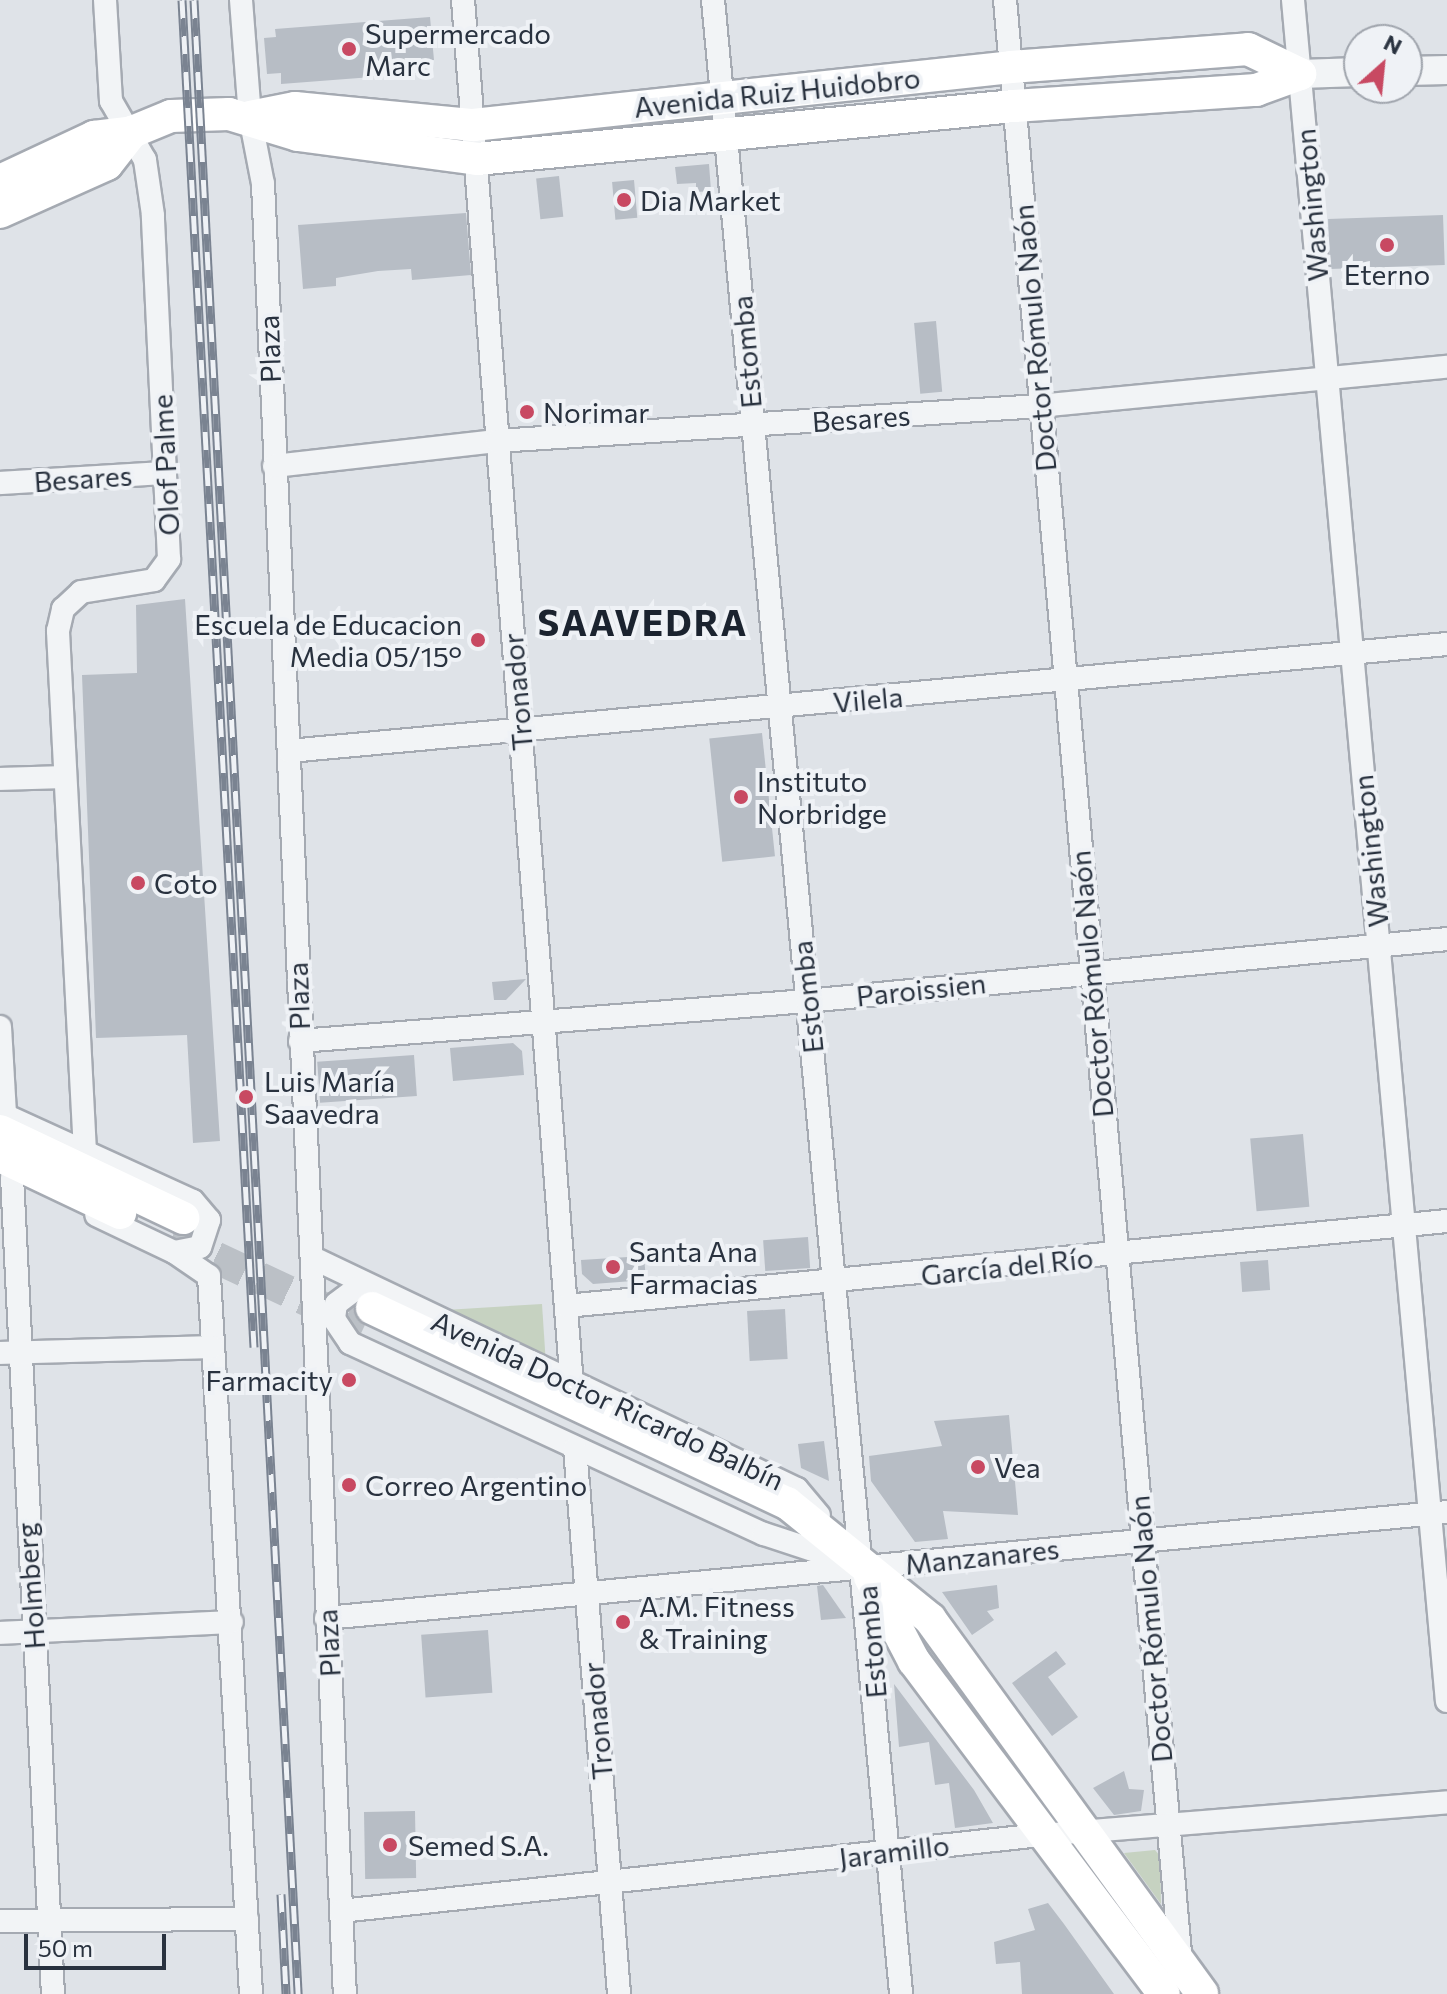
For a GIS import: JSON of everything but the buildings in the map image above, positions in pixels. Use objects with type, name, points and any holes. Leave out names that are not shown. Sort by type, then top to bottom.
[{"type":"main road","name":"Avenida Ruiz Huidobro","points":[[0,181],[94,137],[132,132],[171,116],[250,117],[295,108],[473,125],[1011,67],[1248,49],[1300,74]]},
{"type":"main road","name":"Avenida Ruiz Huidobro","points":[[250,117],[298,135],[477,159],[727,138],[1014,106],[1256,90],[1300,74]]},
{"type":"main road","name":"Avenida Ruiz Huidobro","points":[[0,212],[107,164],[132,132]]},
{"type":"main road","points":[[2,1120],[176,1236]]},
{"type":"main road","points":[[4,1168],[176,1236]]},
{"type":"main road","points":[[364,1316],[865,1567]]},
{"type":"main road","name":"Avenida Doctor Ricardo Balbín","points":[[865,1567],[930,1619],[1202,1994]]},
{"type":"main road","name":"Avenida Doctor Ricardo Balbín","points":[[865,1567],[914,1661],[1041,1835],[1164,1994]]},
{"type":"street","name":"Olof Palme","points":[[85,1152],[63,777],[58,631],[63,609],[81,592],[154,580],[169,559],[153,215],[145,160],[132,132],[111,101],[105,0]]},
{"type":"street","name":"Plaza","points":[[241,0],[250,117],[263,184],[345,1994]]},
{"type":"street","name":"Tronador","points":[[463,0],[572,1384]]},
{"type":"street","name":"Estomba","points":[[713,0],[849,1484],[865,1567],[901,1994]]},
{"type":"street","name":"Doctor Rómulo Naón","points":[[1005,0],[1089,971],[1181,1967]]},
{"type":"street","name":"Washington","points":[[1293,0],[1404,1224],[1439,1513],[1447,1701]]},
{"type":"street","points":[[1423,71],[1447,70]]},
{"type":"street","name":"Avenida Ruiz Huidobro","points":[[1300,74],[1343,73]]},
{"type":"street","name":"Besares","points":[[274,466],[497,441],[1039,406],[1447,367]]},
{"type":"street","name":"Besares","points":[[0,483],[165,473]]},
{"type":"street","name":"Vilela","points":[[289,751],[1447,644]]},
{"type":"street","points":[[0,779],[63,777]]},
{"type":"street","name":"Paroissien","points":[[300,1041],[543,1019],[807,1001],[1089,971],[1447,939]]},
{"type":"street","points":[[0,1027],[2,1120],[85,1152],[203,1208],[209,1220],[200,1247],[176,1236]]},
{"type":"street","name":"Holmberg","points":[[4,1168],[9,1353],[32,1631],[53,1994]]},
{"type":"street","name":"García del Río","points":[[566,1306],[831,1283],[1447,1221]]},
{"type":"street","points":[[176,1236],[209,1276],[232,1622],[251,1994]]},
{"type":"street","name":"Avenida Doctor Ricardo Balbín","points":[[313,1258],[364,1316],[575,1448],[764,1534],[865,1567]]},
{"type":"street","points":[[316,1362],[364,1316]]},
{"type":"street","name":"Avenida Doctor Ricardo Balbín","points":[[364,1316],[572,1384],[797,1489],[865,1567]]},
{"type":"street","points":[[9,1353],[212,1347]]},
{"type":"street","name":"Tronador","points":[[575,1448],[619,1994]]},
{"type":"street","name":"Manzanares","points":[[326,1618],[587,1596],[1439,1513]]},
{"type":"street","points":[[0,1633],[232,1622]]},
{"type":"street","name":"Jaramillo","points":[[341,1911],[610,1885],[1041,1835],[1447,1802]]},
{"type":"street","points":[[0,1921],[49,1918],[247,1919]]},
{"type":"green space","points":[[542,1304],[546,1365],[429,1311]]},
{"type":"green space","points":[[1155,1850],[1160,1856],[1161,1904],[1124,1853]]},
{"type":"tunnel","points":[[172,1237],[364,1327]]},
{"type":"railway","points":[[182,0],[254,1347]]},
{"type":"railway","points":[[194,0],[298,1994]]},
{"type":"railway","points":[[281,1894],[286,1994]]},
{"type":"place","name":"Supermercado Marc","points":[[349,49]]},
{"type":"place","name":"Dia Market","points":[[624,200]]},
{"type":"place","name":"Eterno","points":[[1387,245]]},
{"type":"place","name":"Norimar","points":[[527,412]]},
{"type":"place","name":"Escuela de Educacion Media 05/15°","points":[[478,640]]},
{"type":"place","name":"Instituto Norbridge","points":[[741,797]]},
{"type":"place","name":"Coto","points":[[138,883]]},
{"type":"place","name":"Luis María Saavedra","points":[[246,1097]]},
{"type":"place","name":"Santa Ana Farmacias","points":[[613,1267]]},
{"type":"place","name":"Farmacity","points":[[349,1380]]},
{"type":"place","name":"Vea","points":[[978,1467]]},
{"type":"place","name":"Correo Argentino","points":[[349,1485]]},
{"type":"place","name":"A.M. Fitness & Training","points":[[623,1622]]},
{"type":"place","name":"Semed S.A.","points":[[390,1845]]},
{"type":"district","name":"SAAVEDRA","points":[[643,622]]}]
